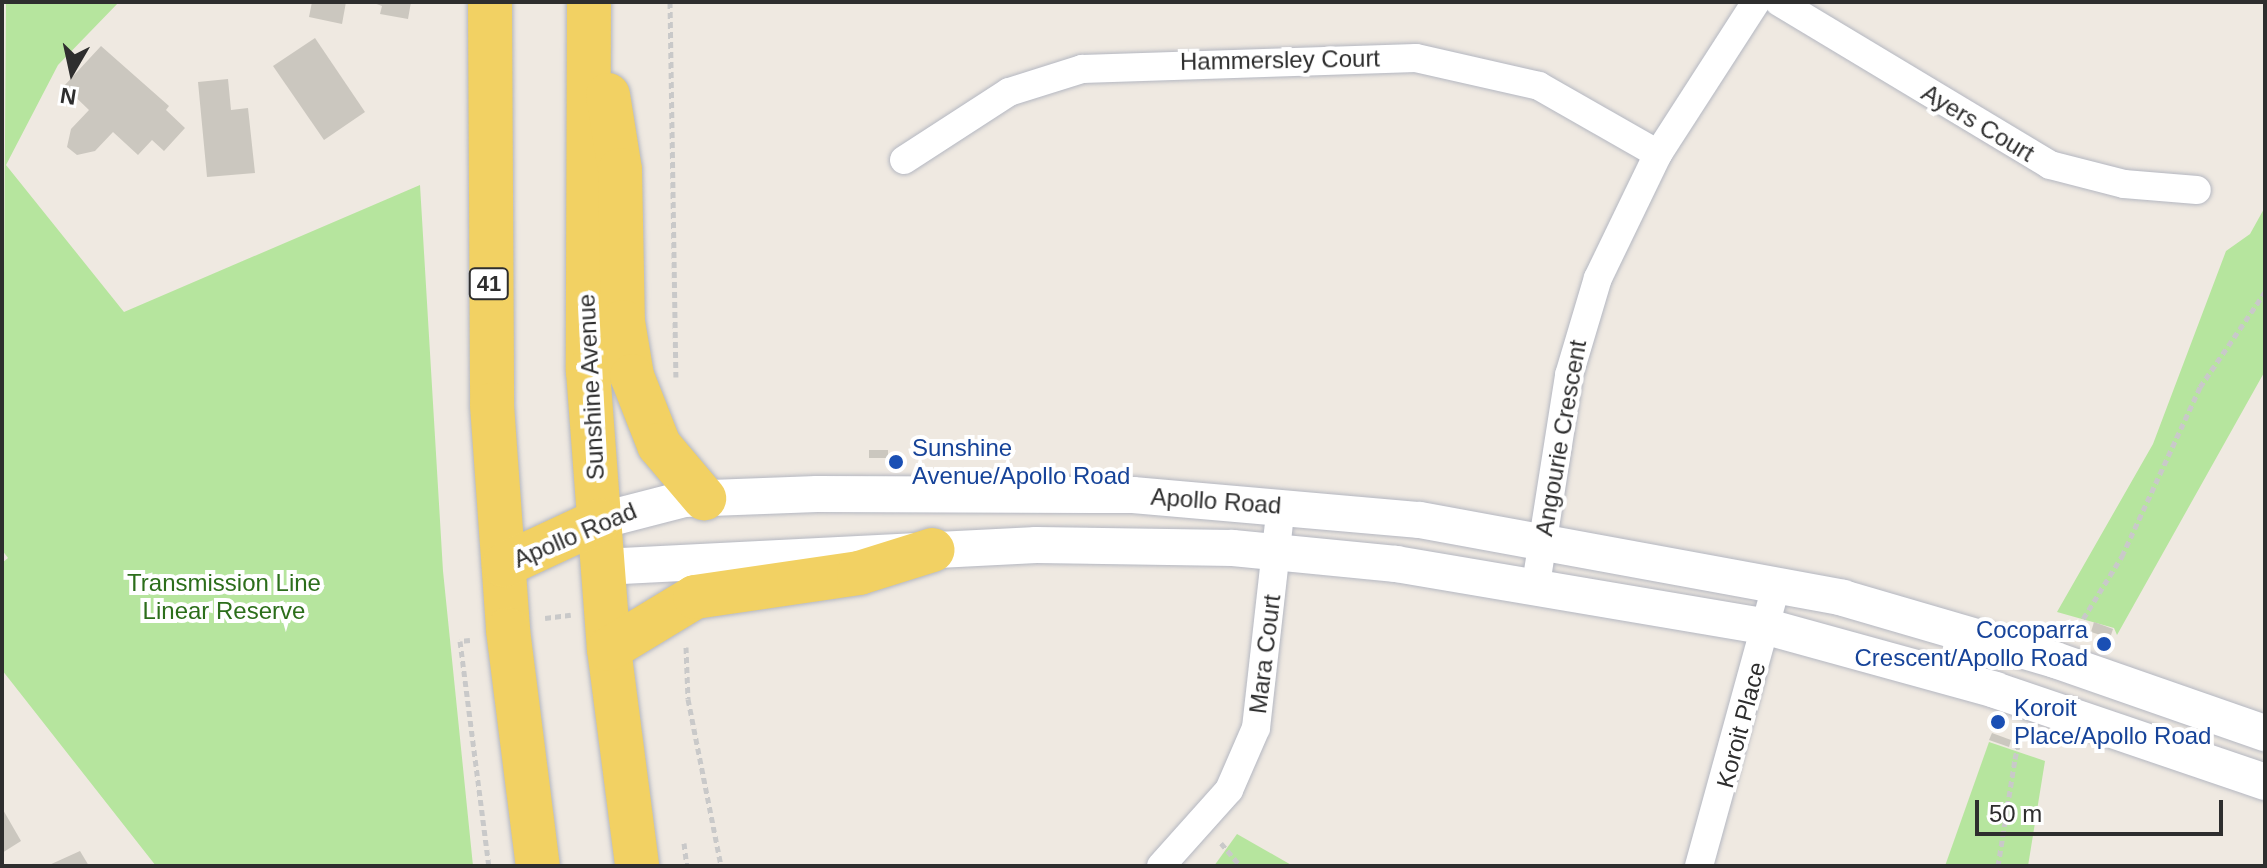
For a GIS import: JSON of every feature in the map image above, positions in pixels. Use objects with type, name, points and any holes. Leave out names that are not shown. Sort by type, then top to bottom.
[{"type":"main road","name":"41","points":[[490,2],[488,252],[504,565],[538,866]]},
{"type":"main road","points":[[592,2],[620,170],[623,322],[632,376],[659,445],[704,498]]},
{"type":"main road","name":"Sunshine Avenue","points":[[592,2],[585,273],[609,649],[637,866]]},
{"type":"main road","name":"Apollo Road","points":[[504,565],[599,521]]},
{"type":"main road","points":[[609,649],[695,597],[859,573],[933,550]]},
{"type":"main road","name":"Apollo Road","points":[[504,565],[602,567]]},
{"type":"street","name":"Angourie Crescent","points":[[1536,584],[1581,326],[1658,154],[1756,2]]},
{"type":"street","name":"Ayers Court","points":[[1779,2],[2050,165],[2124,184],[2197,190]]},
{"type":"street","name":"Hammersley Court","points":[[904,160],[1009,92],[1082,69],[1416,58],[1539,86],[1658,154]]},
{"type":"street","name":"Apollo Road","points":[[599,521],[641,505],[704,498],[1133,495],[1281,505],[1543,539],[1777,583],[2004,644],[2265,733]]},
{"type":"street","name":"Mara Court","points":[[1161,866],[1204,825],[1244,763],[1265,687],[1281,505]]},
{"type":"street","name":"Apollo Road","points":[[602,567],[1036,545],[1277,552],[1536,584],[1767,627],[2040,705],[2265,782]]},
{"type":"street","name":"Koroit Place","points":[[1699,866],[1777,583]]},
{"type":"path","points":[[670,2],[671,305],[678,391]]},
{"type":"path","points":[[2078,627],[2142,519],[2200,387],[2265,292]]},
{"type":"path","points":[[485,637],[460,641],[489,866]]},
{"type":"path","points":[[690,649],[688,699],[721,866]]},
{"type":"path","points":[[1998,866],[2019,740],[2027,743],[2040,705]]},
{"type":"path","points":[[684,843],[687,866]]},
{"type":"green space","name":"Transmission Line Linear Reserve","points":[[6,2],[119,2],[58,65],[6,165],[124,312],[420,185],[443,571],[473,866],[156,866],[2,670],[2,563],[8,558],[2,550]]},
{"type":"green space","points":[[2265,207],[2265,371],[2117,635],[2114,628],[2057,612],[2153,444],[2226,251],[2250,234]]},
{"type":"green space","points":[[1989,742],[2045,761],[2028,866],[1945,866]]},
{"type":"green space","points":[[1237,834],[1293,866],[1214,866]]},
{"type":"building","points":[[312,2],[346,2],[342,24],[309,17]]},
{"type":"building","points":[[371,2],[411,2],[408,19],[380,14],[382,6]]},
{"type":"building","points":[[315,38],[365,112],[324,140],[273,66]]},
{"type":"building","points":[[101,46],[169,106],[166,110],[185,128],[164,151],[152,140],[138,155],[113,132],[95,151],[77,155],[67,147],[71,129],[89,110],[64,86]]},
{"type":"building","points":[[228,79],[231,110],[248,108],[255,173],[207,177],[198,82]]},
{"type":"building","points":[[869,450],[888,450],[888,458],[869,458]]},
{"type":"building","points":[[2094,622],[2113,629],[2110,638],[2091,632]]},
{"type":"building","points":[[1992,733],[2011,740],[2009,747],[1989,740]]},
{"type":"building","points":[[2,808],[21,841],[2,853]]},
{"type":"building","points":[[80,851],[89,866],[47,866]]},
{"type":"place","name":"Sunshine Avenue/Apollo Road","points":[[896,462]]},
{"type":"place","name":"Cocoparra Crescent/Apollo Road","points":[[2104,644]]},
{"type":"place","name":"Koroit Place/Apollo Road","points":[[1998,722]]}]
